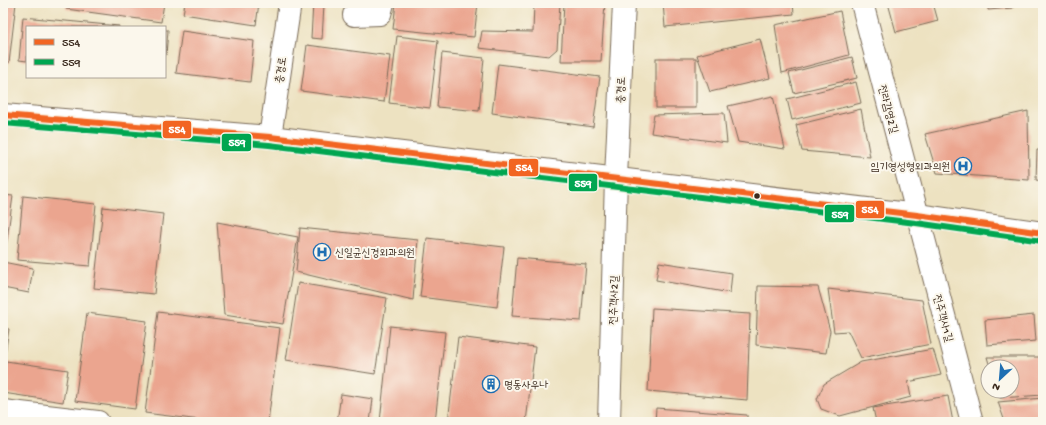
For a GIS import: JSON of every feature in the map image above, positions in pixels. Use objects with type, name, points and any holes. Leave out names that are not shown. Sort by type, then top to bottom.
[{"type":"street","name":"충경로","points":[[270,137],[290,3]]},
{"type":"street","points":[[354,15],[380,14],[383,3]]},
{"type":"street","name":"충경로","points":[[616,178],[624,3]]},
{"type":"street","name":"전라감영2길","points":[[862,3],[917,215]]},
{"type":"street","points":[[3,115],[270,137],[917,215],[1043,233]]},
{"type":"street","name":"전주객사2길","points":[[609,422],[616,178]]},
{"type":"street","name":"전주객사1길","points":[[917,215],[972,422]]},
{"type":"street","points":[[3,411],[98,422]]},
{"type":"building","points":[[3,3],[16,3],[9,63],[3,62]]},
{"type":"building","points":[[67,3],[164,3],[161,22],[66,9]]},
{"type":"building","points":[[185,3],[259,3],[256,25],[183,14]]},
{"type":"building","points":[[313,3],[324,5],[322,39],[311,38]]},
{"type":"building","points":[[396,3],[478,3],[474,37],[393,29]]},
{"type":"building","points":[[534,3],[560,3],[557,49],[549,56],[479,48],[482,31],[533,32]]},
{"type":"building","points":[[564,3],[605,3],[601,61],[561,61]]},
{"type":"building","points":[[663,3],[793,3],[794,14],[665,27]]},
{"type":"building","points":[[888,3],[933,3],[938,21],[896,32]]},
{"type":"building","points":[[988,3],[1013,3],[1013,8],[988,10]]},
{"type":"building","points":[[840,11],[849,55],[782,73],[775,25]]},
{"type":"building","points":[[23,17],[119,26],[26,26],[26,61],[19,60]]},
{"type":"building","points":[[166,30],[168,30],[166,55]]},
{"type":"building","points":[[182,31],[254,41],[250,82],[176,73]]},
{"type":"building","points":[[397,36],[438,41],[430,108],[389,103]]},
{"type":"building","points":[[760,39],[770,78],[710,92],[697,55]]},
{"type":"building","points":[[307,45],[390,56],[384,102],[301,91]]},
{"type":"building","points":[[442,53],[484,58],[479,111],[437,107]]},
{"type":"building","points":[[852,57],[857,78],[794,93],[789,73]]},
{"type":"building","points":[[656,58],[696,58],[696,108],[656,108]]},
{"type":"building","points":[[498,64],[600,77],[593,127],[492,113]]},
{"type":"building","points":[[856,82],[861,103],[792,120],[787,99]]},
{"type":"building","points":[[773,96],[785,149],[738,142],[728,106]]},
{"type":"building","points":[[861,109],[870,157],[802,151],[796,125]]},
{"type":"building","points":[[1028,111],[1029,180],[937,173],[925,134]]},
{"type":"building","points":[[724,113],[727,143],[651,133],[654,115]]},
{"type":"building","points":[[1037,150],[1043,150],[1043,181],[1036,180]]},
{"type":"building","points":[[3,195],[13,196],[5,254],[3,254]]},
{"type":"building","points":[[23,196],[96,204],[90,266],[17,260]]},
{"type":"building","points":[[103,207],[163,214],[154,294],[94,288]]},
{"type":"building","points":[[217,222],[298,237],[283,324],[224,315]]},
{"type":"building","points":[[300,228],[418,240],[413,300],[296,272]]},
{"type":"building","points":[[427,238],[504,247],[497,307],[420,297]]},
{"type":"building","points":[[517,258],[586,264],[581,321],[512,316]]},
{"type":"building","points":[[3,262],[33,268],[29,293],[3,288]]},
{"type":"building","points":[[659,262],[732,273],[730,293],[656,280]]},
{"type":"building","points":[[298,283],[387,298],[375,374],[286,360]]},
{"type":"building","points":[[758,286],[818,287],[830,331],[826,353],[756,345]]},
{"type":"building","points":[[828,289],[922,300],[931,344],[861,358],[848,331],[834,332]]},
{"type":"building","points":[[652,308],[750,314],[747,400],[648,391]]},
{"type":"building","points":[[158,312],[280,328],[268,422],[216,422],[145,413]]},
{"type":"building","points":[[87,313],[147,321],[135,409],[75,401]]},
{"type":"building","points":[[1034,315],[1036,341],[987,345],[985,320]]},
{"type":"building","points":[[1042,317],[1043,344],[1039,344]]},
{"type":"building","points":[[390,326],[445,332],[435,422],[380,422]]},
{"type":"building","points":[[3,328],[9,329],[5,354],[3,354]]},
{"type":"building","name":"명동사우나","points":[[458,337],[535,347],[526,422],[448,422]]},
{"type":"building","points":[[933,349],[941,375],[908,382],[911,397],[840,416],[821,409],[817,399],[824,384],[861,362]]},
{"type":"building","points":[[987,357],[1043,357],[1043,395],[1020,397],[1020,359],[988,359]]},
{"type":"building","points":[[6,361],[68,370],[63,402],[3,393]]},
{"type":"building","points":[[341,394],[373,399],[370,422],[337,422]]},
{"type":"building","points":[[948,396],[953,422],[876,422],[873,408]]},
{"type":"building","points":[[1043,398],[1043,422],[1005,422],[998,402]]},
{"type":"building","points":[[656,408],[747,415],[747,422],[655,422]]},
{"type":"transit line","name":"554","points":[[3,115],[270,137],[917,215],[1043,233]]},
{"type":"transit line","name":"559","points":[[3,123],[269,145],[916,223],[1042,241]]},
{"type":"place","name":"임기영성형외과의원","points":[[963,166]]},
{"type":"place","name":"신일균신경외과의원","points":[[322,252]]},
{"type":"place","name":"명동사우나","points":[[491,384]]}]
